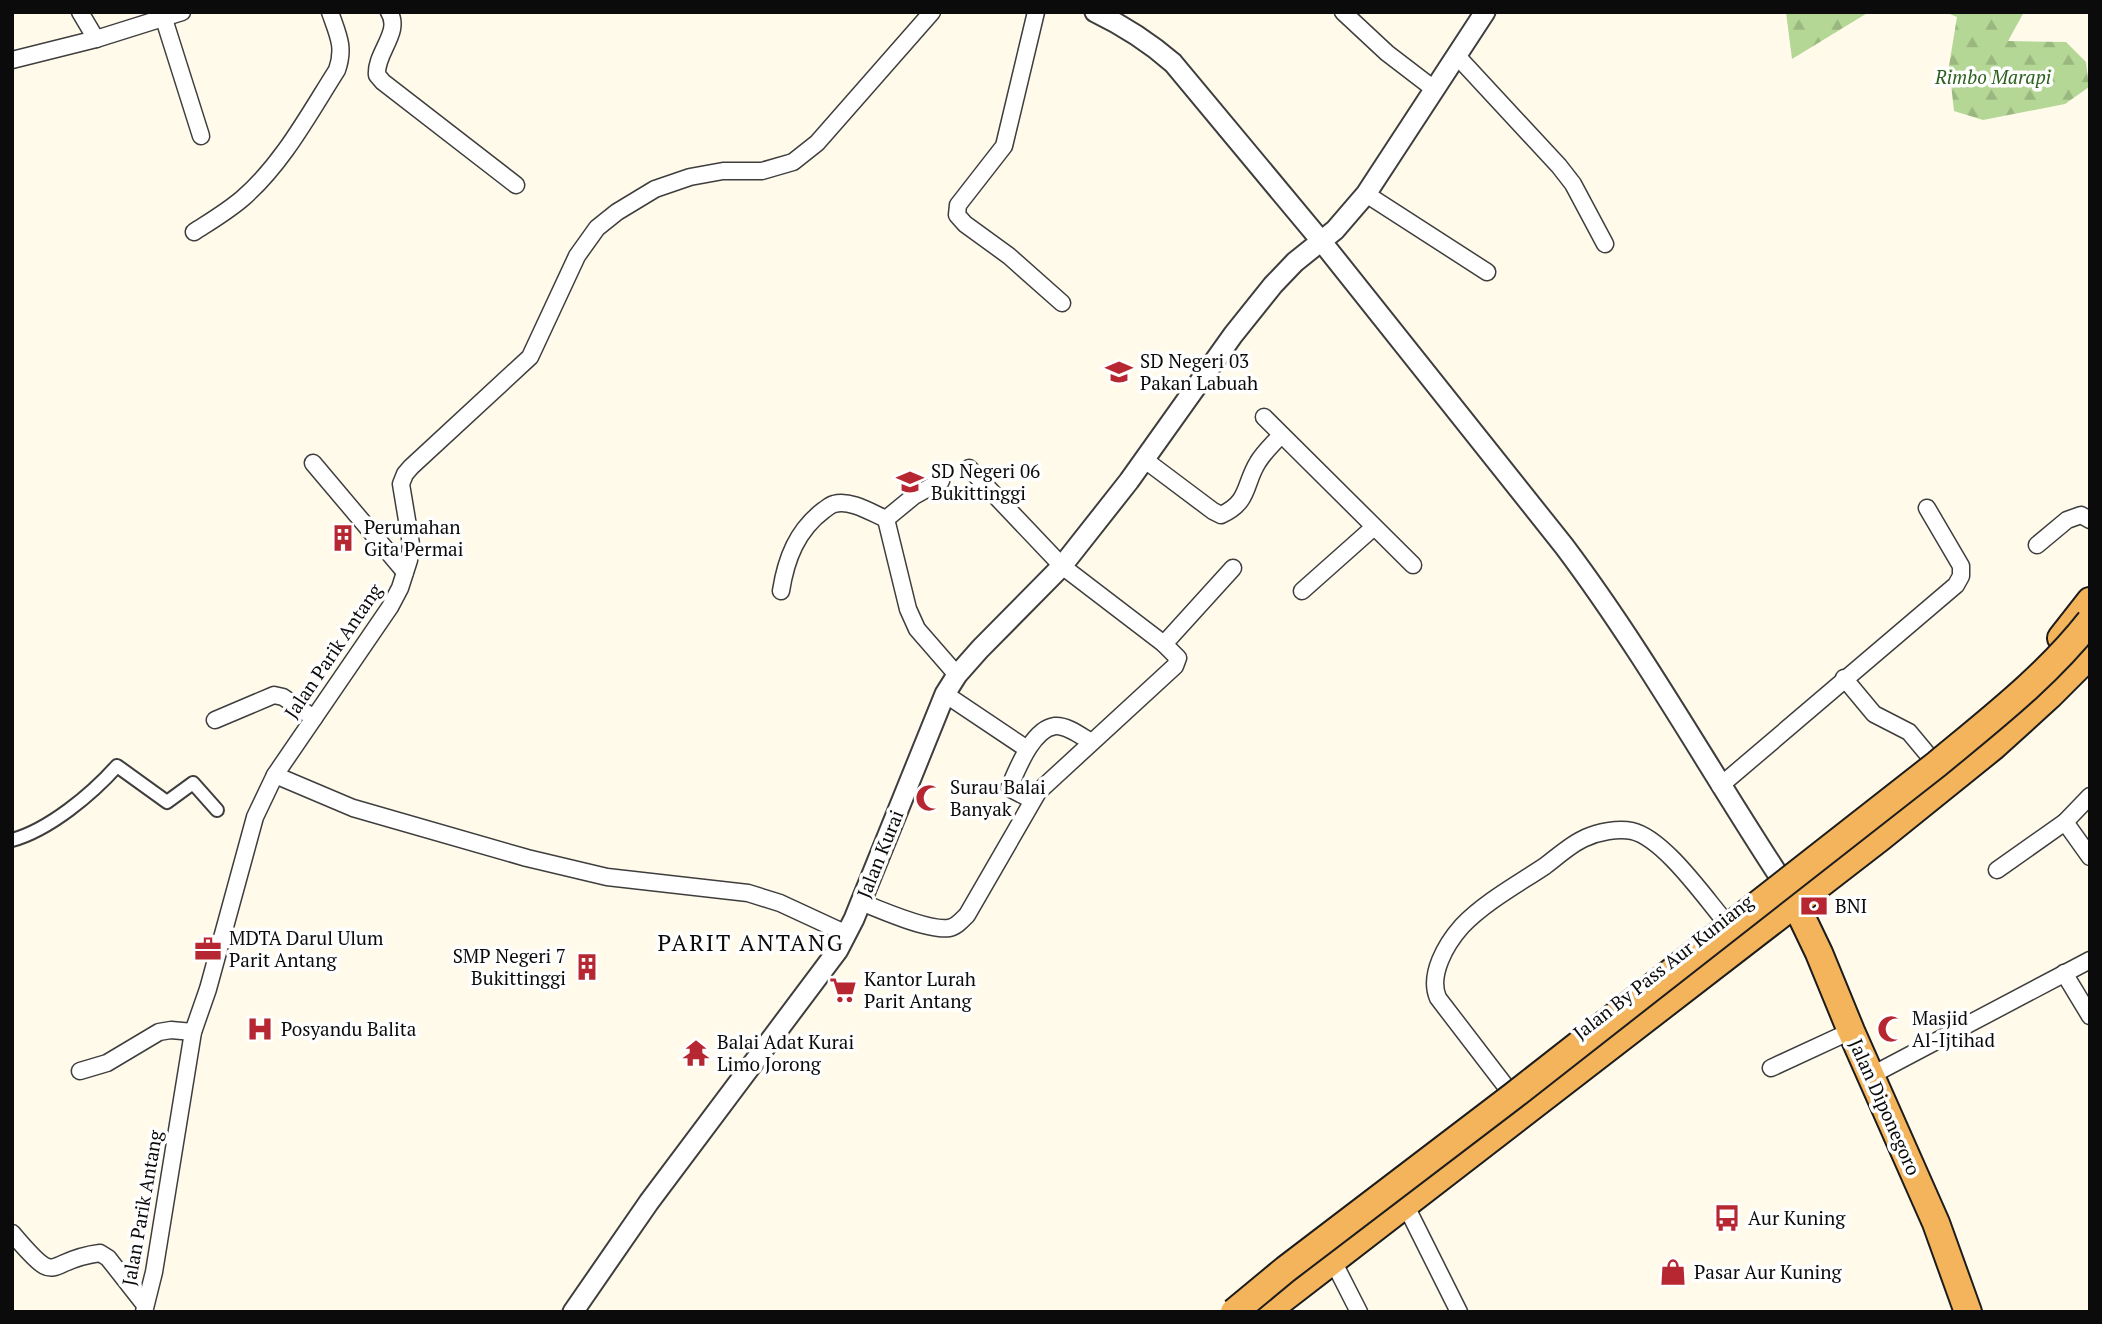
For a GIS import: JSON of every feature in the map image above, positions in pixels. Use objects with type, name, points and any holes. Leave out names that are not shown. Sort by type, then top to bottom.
[{"type":"highway","name":"Jalan By Pass Aur Kuniang","points":[[1218,1312],[1335,1217],[1724,920],[1929,756],[2036,664],[2057,643],[2090,601]]},
{"type":"highway","name":"Jalan By Pass Aur Kuniang","points":[[1234,1312],[1937,764],[2038,677],[2066,650],[2090,621]]},
{"type":"highway","name":"Jalan By Pass Aur Kuniang","points":[[1249,1312],[1990,735],[2033,697],[2090,637]]},
{"type":"highway","name":"Jalan By Pass Aur Kuniang","points":[[1266,1312],[1796,905],[1994,746],[2090,655]]},
{"type":"highway","name":"Jalan Diponegoro","points":[[1796,905],[1936,1223],[1968,1312]]},
{"type":"highway","points":[[1626,996],[1644,1020]]},
{"type":"street","points":[[80,12],[96,39]]},
{"type":"street","points":[[12,60],[96,39],[182,12]]},
{"type":"street","points":[[194,232],[235,205],[270,169],[337,70],[342,55],[341,43],[330,12]]},
{"type":"street","points":[[389,12],[394,28],[379,57],[377,75],[516,185]]},
{"type":"street","name":"Jalan Parik Antang","points":[[144,1308],[155,1272],[193,1032],[208,989],[255,817],[275,775],[390,607],[405,572],[411,544],[401,491],[402,479],[411,467],[530,357],[577,256],[597,228],[617,212],[655,189],[690,177],[762,170],[793,162],[817,143],[932,12]]},
{"type":"street","points":[[1037,12],[1004,146],[958,205],[957,215],[1062,303]]},
{"type":"street","points":[[1095,12],[1144,39],[1173,63],[1322,242],[1564,546],[1653,676],[1779,876]]},
{"type":"street","points":[[1343,12],[1387,53],[1434,89]]},
{"type":"street","name":"Jalan Kurai","points":[[573,1312],[649,1202],[826,968],[861,902],[945,694],[957,675],[1062,566],[1145,460],[1233,335],[1273,285],[1295,262],[1322,242],[1366,194],[1485,12]]},
{"type":"street","points":[[164,19],[201,136]]},
{"type":"street","points":[[1457,56],[1559,166],[1573,184],[1605,244]]},
{"type":"street","points":[[1366,194],[1487,272]]},
{"type":"street","points":[[1264,417],[1280,436],[1413,565]]},
{"type":"street","points":[[1145,460],[1221,515],[1230,511],[1243,498],[1259,459],[1280,436]]},
{"type":"street","points":[[313,463],[405,572]]},
{"type":"street","points":[[861,902],[905,919],[937,927],[949,928],[958,923],[967,915],[1031,800],[1175,666],[1178,658],[1164,644],[1062,566],[969,468]]},
{"type":"street","points":[[887,519],[914,496],[941,481]]},
{"type":"street","points":[[781,591],[785,565],[795,542],[816,516],[834,504],[852,505],[887,519]]},
{"type":"street","points":[[1720,786],[1947,593],[1961,576],[1961,566],[1927,508]]},
{"type":"street","points":[[2037,545],[2067,520],[2081,515],[2090,520]]},
{"type":"street","points":[[887,519],[912,619],[917,629],[957,675]]},
{"type":"street","points":[[1302,591],[1374,527]]},
{"type":"street","points":[[1164,644],[1233,568]]},
{"type":"street","points":[[1844,678],[1874,714],[1909,732],[1929,756]]},
{"type":"street","points":[[945,694],[1027,749]]},
{"type":"street","points":[[215,720],[274,695],[283,697],[314,718]]},
{"type":"street","points":[[1031,800],[1009,788],[1027,749],[1046,730],[1056,726],[1068,728],[1091,742]]},
{"type":"street","points":[[12,840],[47,824],[100,785],[117,766],[167,802],[193,783],[217,810]]},
{"type":"street","points":[[275,775],[353,808],[527,858],[607,877],[748,893],[780,903],[846,934]]},
{"type":"street","points":[[1997,870],[2065,822],[2090,796]]},
{"type":"street","points":[[2065,822],[2090,857]]},
{"type":"street","points":[[1507,1088],[1437,998],[1433,986],[1434,975],[1452,939],[1477,913],[1584,838],[1609,831],[1631,831],[1650,838],[1665,851],[1724,920]]},
{"type":"street","points":[[1872,1075],[2090,960]]},
{"type":"street","points":[[2064,974],[2090,1016]]},
{"type":"street","points":[[80,1071],[107,1063],[159,1031],[193,1032]]},
{"type":"street","points":[[1771,1068],[1851,1031]]},
{"type":"street","points":[[1405,1204],[1459,1312]]},
{"type":"street","points":[[12,1233],[36,1262],[45,1268],[53,1269],[100,1253],[108,1258],[144,1308]]},
{"type":"street","points":[[1332,1259],[1359,1312]]},
{"type":"green space","points":[[1786,12],[1869,12],[1792,59]]},
{"type":"green space","name":"Rimbo Marapi","points":[[1945,12],[2024,12],[2008,41],[2066,42],[2086,62],[2089,87],[2065,104],[1983,120],[1954,111],[1949,66],[1957,17]]},
{"type":"place","name":"SD Negeri 03 Pakan Labuah","points":[[1119,372]]},
{"type":"place","name":"SD Negeri 06 Bukittinggi","points":[[910,482]]},
{"type":"place","name":"Perumahan Gita Permai","points":[[343,538]]},
{"type":"place","name":"Surau Balai Banyak","points":[[929,798]]},
{"type":"place","name":"BNI","points":[[1814,906]]},
{"type":"place","name":"MDTA Darul Ulum Parit Antang","points":[[208,949]]},
{"type":"place","name":"SMP Negeri 7 Bukittinggi","points":[[587,967]]},
{"type":"place","name":"Kantor Lurah Parit Antang","points":[[843,990]]},
{"type":"place","name":"Posyandu Balita","points":[[260,1029]]},
{"type":"place","name":"Masjid Al-Ijtihad","points":[[1891,1029]]},
{"type":"place","name":"Balai Adat Kurai Limo Jorong","points":[[696,1053]]},
{"type":"place","name":"Aur Kuning","points":[[1727,1218]]},
{"type":"place","name":"Pasar Aur Kuning","points":[[1673,1272]]},
{"type":"district","name":"PARIT ANTANG","points":[[751,943]]}]
